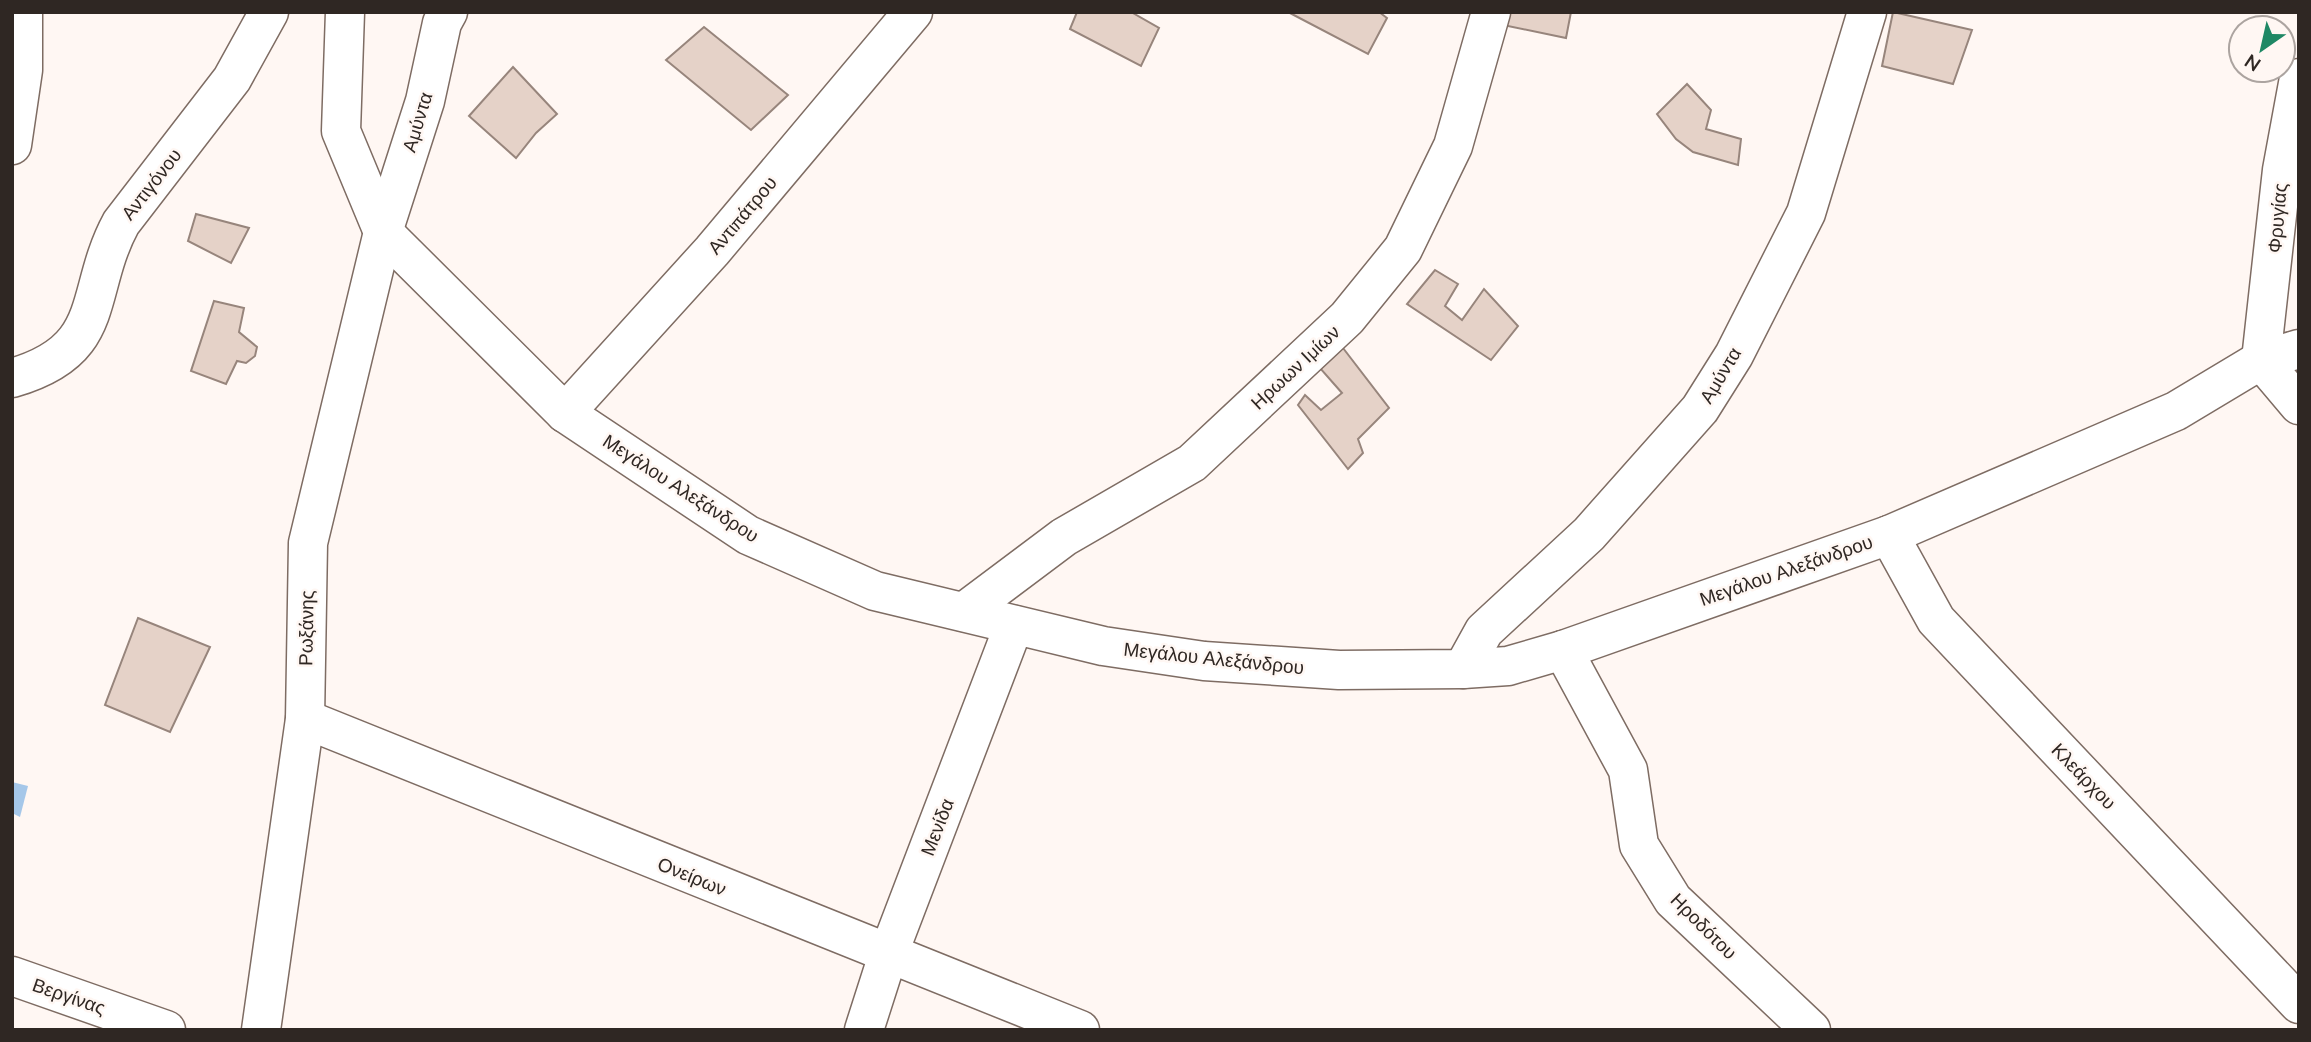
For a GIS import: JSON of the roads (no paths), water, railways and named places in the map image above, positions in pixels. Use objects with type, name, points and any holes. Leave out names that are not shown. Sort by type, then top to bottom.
[{"type":"street","points":[[12,145],[23,70],[23,12]]},
{"type":"street","name":"Αντιγόνου","points":[[12,378],[52,362],[82,334],[95,304],[110,246],[121,223],[232,79],[270,12]]},
{"type":"street","name":"Μεγάλου Αλεξάνδρου","points":[[345,12],[341,131],[383,232],[565,413],[748,535],[875,591],[1103,646],[1204,661],[1339,670],[1508,666],[1563,650],[1889,535],[2176,411],[2262,360],[2299,349]]},
{"type":"street","name":"Αμύντα","points":[[383,232],[425,101],[442,23],[448,12]]},
{"type":"street","name":"Αντιπάτρου","points":[[565,413],[712,251],[913,12]]},
{"type":"street","name":"Ηρωων Ιμίων","points":[[964,612],[1064,537],[1192,463],[1347,318],[1403,249],[1453,146],[1491,12]]},
{"type":"street","name":"Αμύντα","points":[[1462,668],[1484,631],[1589,534],[1700,408],[1734,355],[1806,213],[1867,12]]},
{"type":"street","name":"Φρυγίας","points":[[2262,360],[2282,170],[2299,78]]},
{"type":"street","name":"Ρωξάνης","points":[[261,1030],[304,719],[308,543],[383,232]]},
{"type":"street","points":[[2262,360],[2299,405]]},
{"type":"street","name":"Κλεάρχου","points":[[1889,535],[1936,620],[2299,1003]]},
{"type":"street","name":"Μενίδα","points":[[864,1030],[888,955],[1014,625]]},
{"type":"street","name":"Ηροδότου","points":[[1563,650],[1628,770],[1639,845],[1673,900],[1811,1030]]},
{"type":"street","name":"Ονείρων","points":[[304,719],[1080,1030]]},
{"type":"street","name":"Βεργίνας","points":[[12,976],[166,1030]]},
{"type":"water","points":[[12,782],[28,786],[20,817],[12,813]]}]
